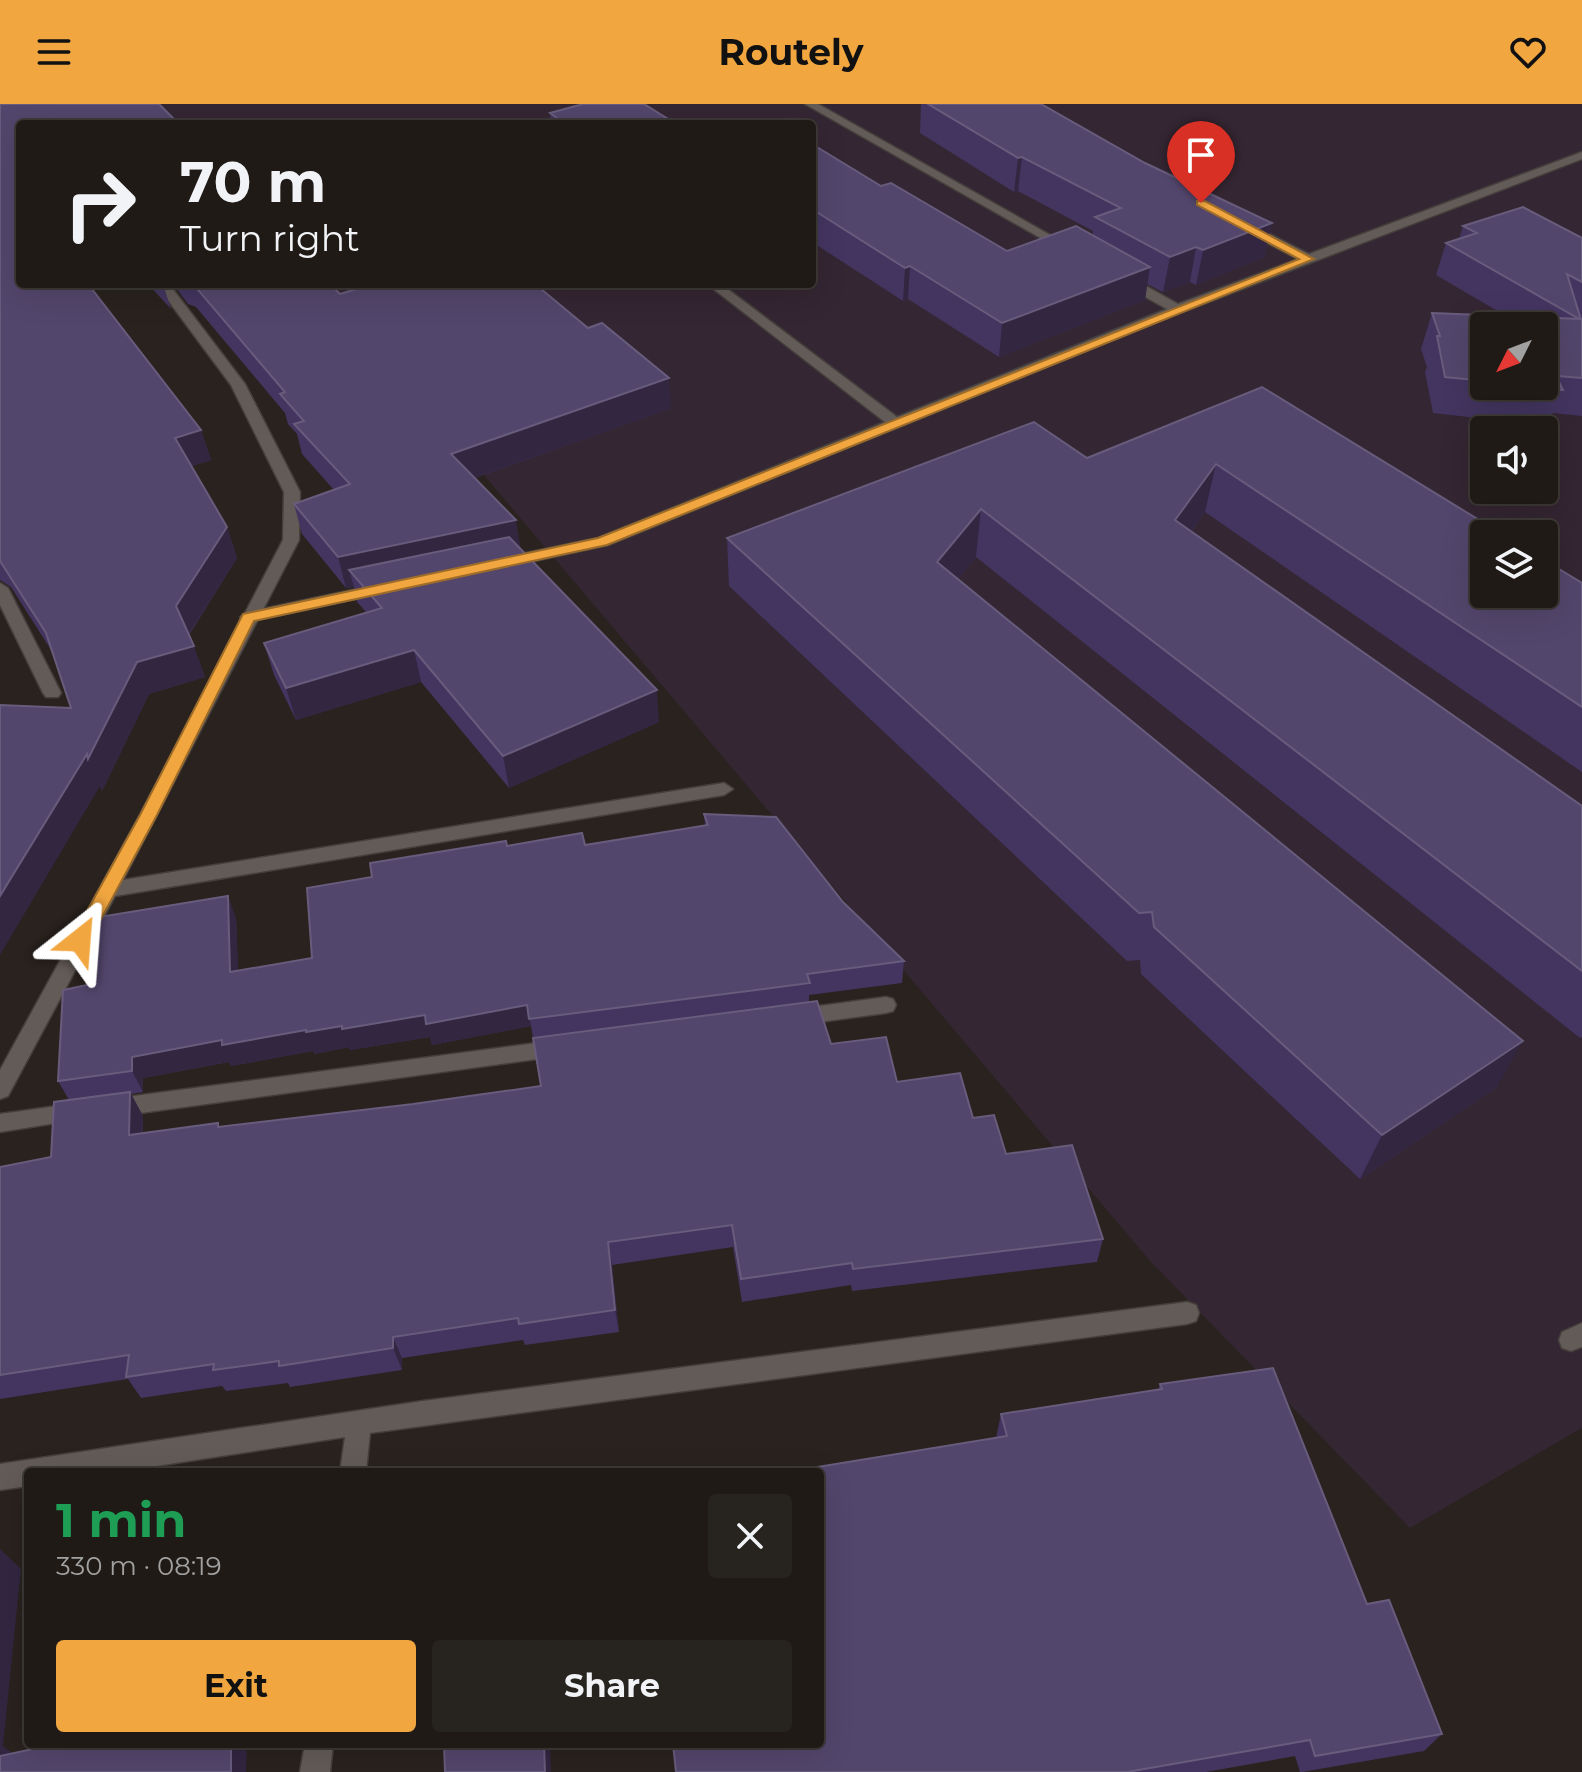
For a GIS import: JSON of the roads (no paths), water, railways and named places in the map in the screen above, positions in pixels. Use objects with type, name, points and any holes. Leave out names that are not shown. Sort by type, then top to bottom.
[{"type":"street","points":[[560,120],[619,104]]},
{"type":"street","points":[[810,104],[1082,256]]},
{"type":"street","points":[[479,568],[602,542],[1177,309],[1582,155]]},
{"type":"street","points":[[1238,222],[1308,259]]},
{"type":"street","points":[[1109,271],[1177,309]]},
{"type":"street","points":[[0,1090],[291,540],[292,492],[238,384],[165,288]]},
{"type":"street","points":[[718,288],[897,424]]},
{"type":"street","points":[[248,617],[402,584]]},
{"type":"street","points":[[0,588],[52,693]]},
{"type":"street","points":[[107,890],[724,789]]},
{"type":"street","points":[[775,1020],[886,1005]]},
{"type":"street","points":[[0,1123],[585,1045]]},
{"type":"street","points":[[61,1468],[359,1423],[1187,1313]]},
{"type":"street","points":[[353,1468],[359,1423]]},
{"type":"street","points":[[0,1477],[24,1474]]},
{"type":"street","points":[[315,1772],[318,1748]]}]
